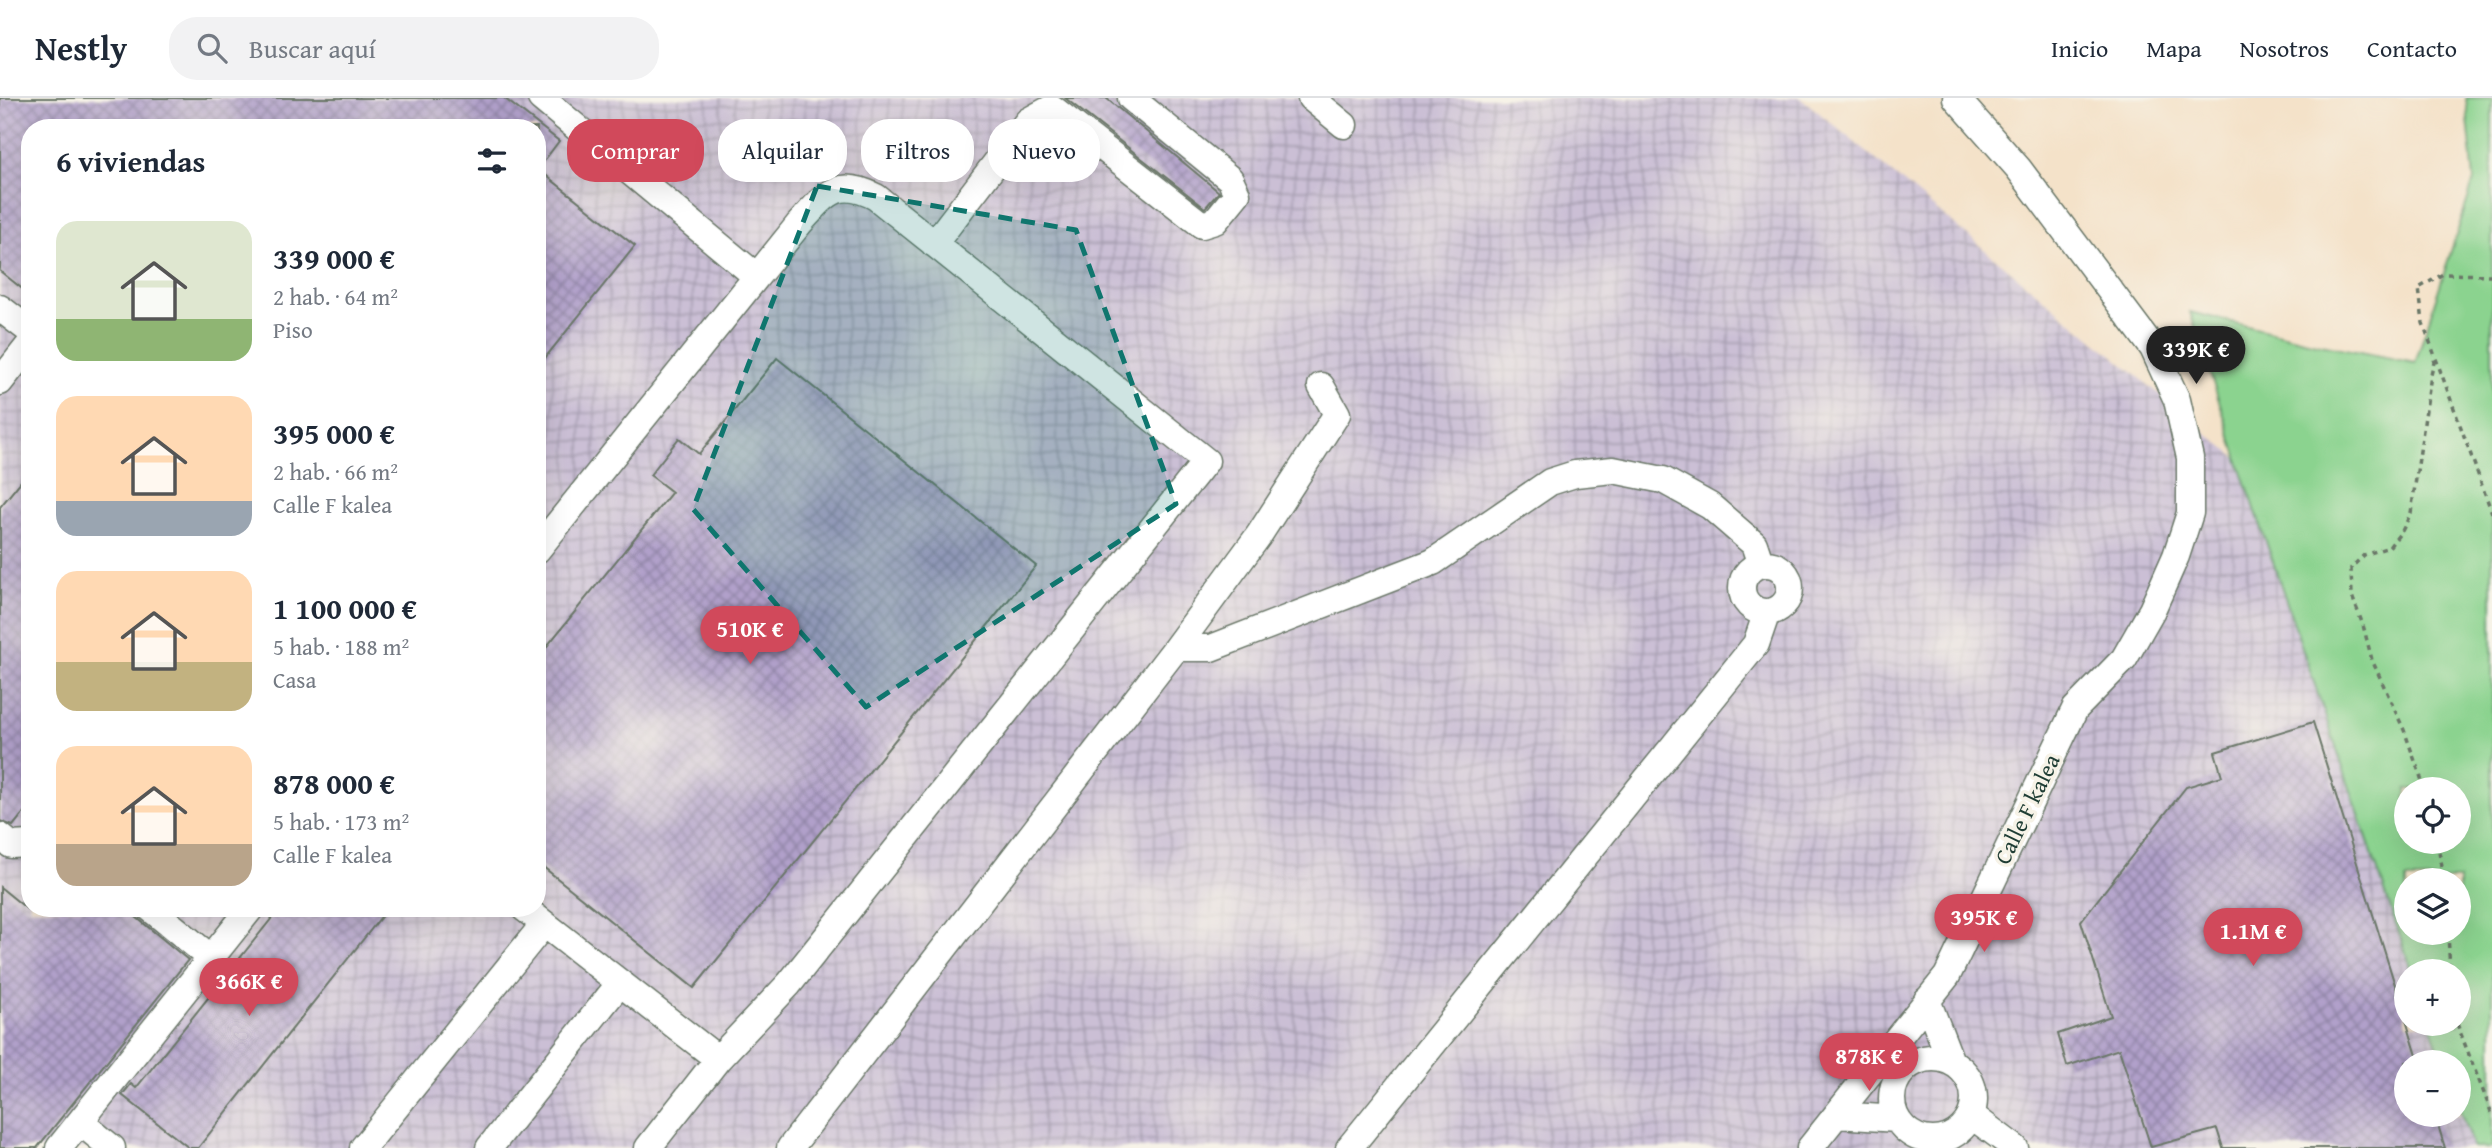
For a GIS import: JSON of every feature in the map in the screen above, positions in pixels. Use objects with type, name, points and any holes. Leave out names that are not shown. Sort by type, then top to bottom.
[{"type":"street","points":[[541,98],[757,276]]},
{"type":"street","points":[[934,244],[1028,121],[1035,107],[1052,108],[1202,225],[1215,221],[1237,194],[1230,178],[1131,98]]},
{"type":"street","points":[[1311,98],[1344,125]]},
{"type":"street","name":"Calle F kalea","points":[[1810,1148],[1947,976],[2075,709],[2124,659],[2152,610],[2176,556],[2190,513],[2190,458],[2177,400],[2153,348],[2018,168],[1956,98]]},
{"type":"street","points":[[546,539],[825,195],[844,188],[859,188],[876,197],[1206,461],[789,984],[718,1059],[648,1148]]},
{"type":"street","points":[[0,307],[21,324]]},
{"type":"street","points":[[0,382],[21,355]]},
{"type":"street","points":[[790,1148],[1177,648],[1259,536],[1337,414],[1321,386]]},
{"type":"street","points":[[1177,648],[1211,648],[1433,562],[1550,482],[1575,474],[1613,470],[1663,480],[1710,506],[1754,544],[1761,565],[1778,567],[1788,580],[1790,588],[1785,604],[1779,609],[1767,612],[1756,643],[1349,1148]]},
{"type":"street","points":[[0,836],[11,845],[21,844]]},
{"type":"street","points":[[161,917],[211,958]]},
{"type":"street","points":[[59,1148],[244,917]]},
{"type":"street","points":[[363,1148],[533,917]]},
{"type":"street","points":[[535,917],[718,1059]]},
{"type":"street","points":[[489,1148],[620,983]]},
{"type":"street","points":[[1927,1000],[1951,1062]]},
{"type":"street","points":[[1927,1058],[1940,1058],[1951,1062],[1969,1079],[1974,1090],[1971,1115],[1957,1132],[1935,1140],[1913,1135],[1897,1119],[1893,1108],[1894,1086],[1907,1067],[1927,1058]]},
{"type":"street","points":[[1837,1115],[1897,1119]]},
{"type":"street","points":[[1971,1115],[2015,1148]]},
{"type":"street","points":[[80,1122],[112,1148]]},
{"type":"path","points":[[2492,275],[2443,274],[2419,288],[2423,323],[2492,513]]},
{"type":"path","points":[[2421,777],[2404,730],[2372,660],[2352,596],[2351,568],[2364,555],[2389,547],[2412,513],[2435,358]]},
{"type":"path","points":[[2460,1036],[2492,1114]]},
{"type":"highlighted area","points":[[817,186],[1076,230],[1176,504],[866,707],[693,509]]},
{"type":"shaded area","points":[[0,98],[1801,98],[2238,459],[2394,918],[2394,945],[2403,945],[2408,959],[2394,959],[2394,1036],[2434,1036],[2439,1050],[2394,1050],[2394,1127],[2466,1127],[2473,1148],[0,1148]]},
{"type":"green space","points":[[2466,98],[2492,98],[2492,1148],[2473,1148],[2466,1127],[2471,1127],[2471,1050],[2439,1050],[2434,1036],[2471,1036],[2471,959],[2408,959],[2403,945],[2471,945],[2471,868],[2394,868],[2394,918],[2190,312],[2316,343],[2415,363],[2474,180]]},
{"type":"building","points":[[0,98],[504,98],[531,119],[21,119],[21,288],[0,271]]},
{"type":"building","points":[[1065,98],[1106,98],[1219,192],[1205,208],[1100,126],[1100,119],[1092,119]]},
{"type":"building","points":[[546,131],[559,141],[546,158]]},
{"type":"building","points":[[546,175],[635,246],[546,357]]},
{"type":"building","points":[[777,358],[1036,566],[694,988],[546,869],[546,648],[672,492],[650,475],[679,438],[699,454]]},
{"type":"building","points":[[21,481],[21,816],[13,826],[0,821],[0,507]]},
{"type":"building","points":[[2313,722],[2394,982],[2394,1036],[2411,1036],[2415,1050],[2394,1050],[2394,1127],[2439,1127],[2445,1148],[2223,1148],[2217,1129],[2151,1147],[2119,1049],[2067,1066],[2058,1034],[2111,1016],[2081,921],[2186,787],[2222,776],[2215,752]]},
{"type":"building","points":[[0,887],[21,904],[21,917],[136,917],[188,960],[37,1148],[0,1148]]},
{"type":"building","points":[[273,917],[381,917],[198,1148],[189,1148],[122,1095],[131,1084],[136,1088]]}]
